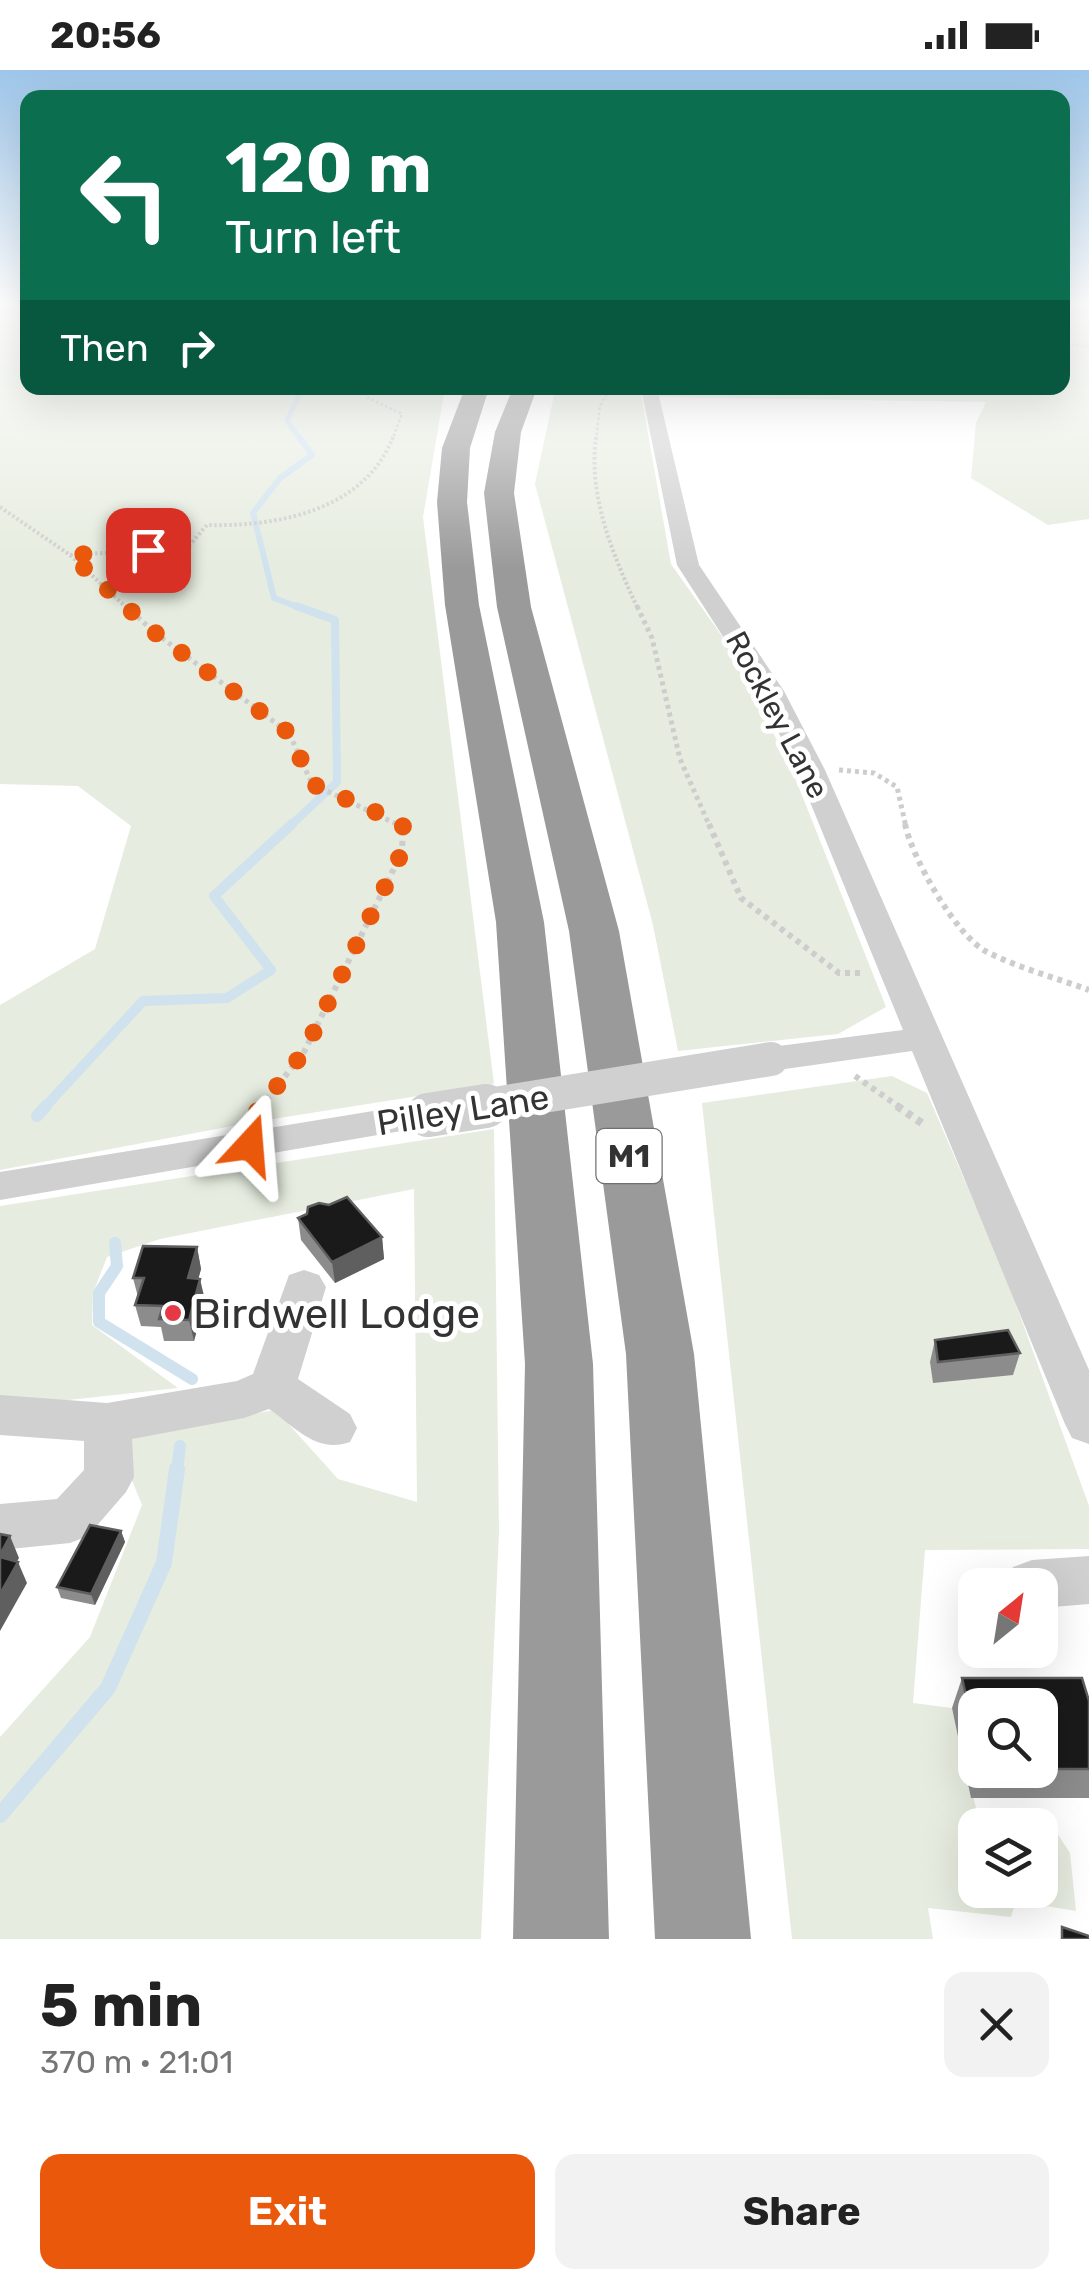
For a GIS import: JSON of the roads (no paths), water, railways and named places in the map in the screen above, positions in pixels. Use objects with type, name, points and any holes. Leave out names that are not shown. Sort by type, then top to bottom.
[{"type":"highway","points":[[475,395],[456,448],[452,502],[462,605],[520,922],[559,1364],[561,1939]]},
{"type":"highway","name":"M1","points":[[522,395],[508,432],[500,493],[514,608],[594,931],[660,1354],[704,1939]]},
{"type":"street","name":"Rockley Lane","points":[[651,395],[673,510],[688,564],[771,691],[811,770],[1089,1424]]},
{"type":"street","name":"Pilley Lane","points":[[0,1186],[819,1051],[926,1038]]},
{"type":"street","points":[[0,1415],[107,1423],[244,1400],[272,1386],[304,1287]]},
{"type":"street","points":[[272,1386],[332,1428]]},
{"type":"street","points":[[0,1526],[70,1520],[109,1476],[107,1423]]},
{"type":"street","points":[[1058,1582],[1089,1580]]},
{"type":"waterway","points":[[299,395],[287,421],[301,440]]},
{"type":"waterway","points":[[299,437],[312,455],[280,478],[253,513],[274,598],[303,609]]},
{"type":"waterway","points":[[289,827],[337,782],[335,620],[296,606]]},
{"type":"waterway","points":[[44,1108],[143,1001],[227,998],[271,970],[214,896],[292,824]]},
{"type":"waterway","points":[[37,1116],[46,1106]]},
{"type":"waterway","points":[[115,1243],[117,1266],[99,1293],[99,1322],[192,1379]]},
{"type":"waterway","points":[[177,1471],[180,1446]]},
{"type":"waterway","points":[[0,1815],[108,1688],[164,1563],[177,1469]]},
{"type":"place","name":"Birdwell Lodge","points":[[173,1313]]}]
